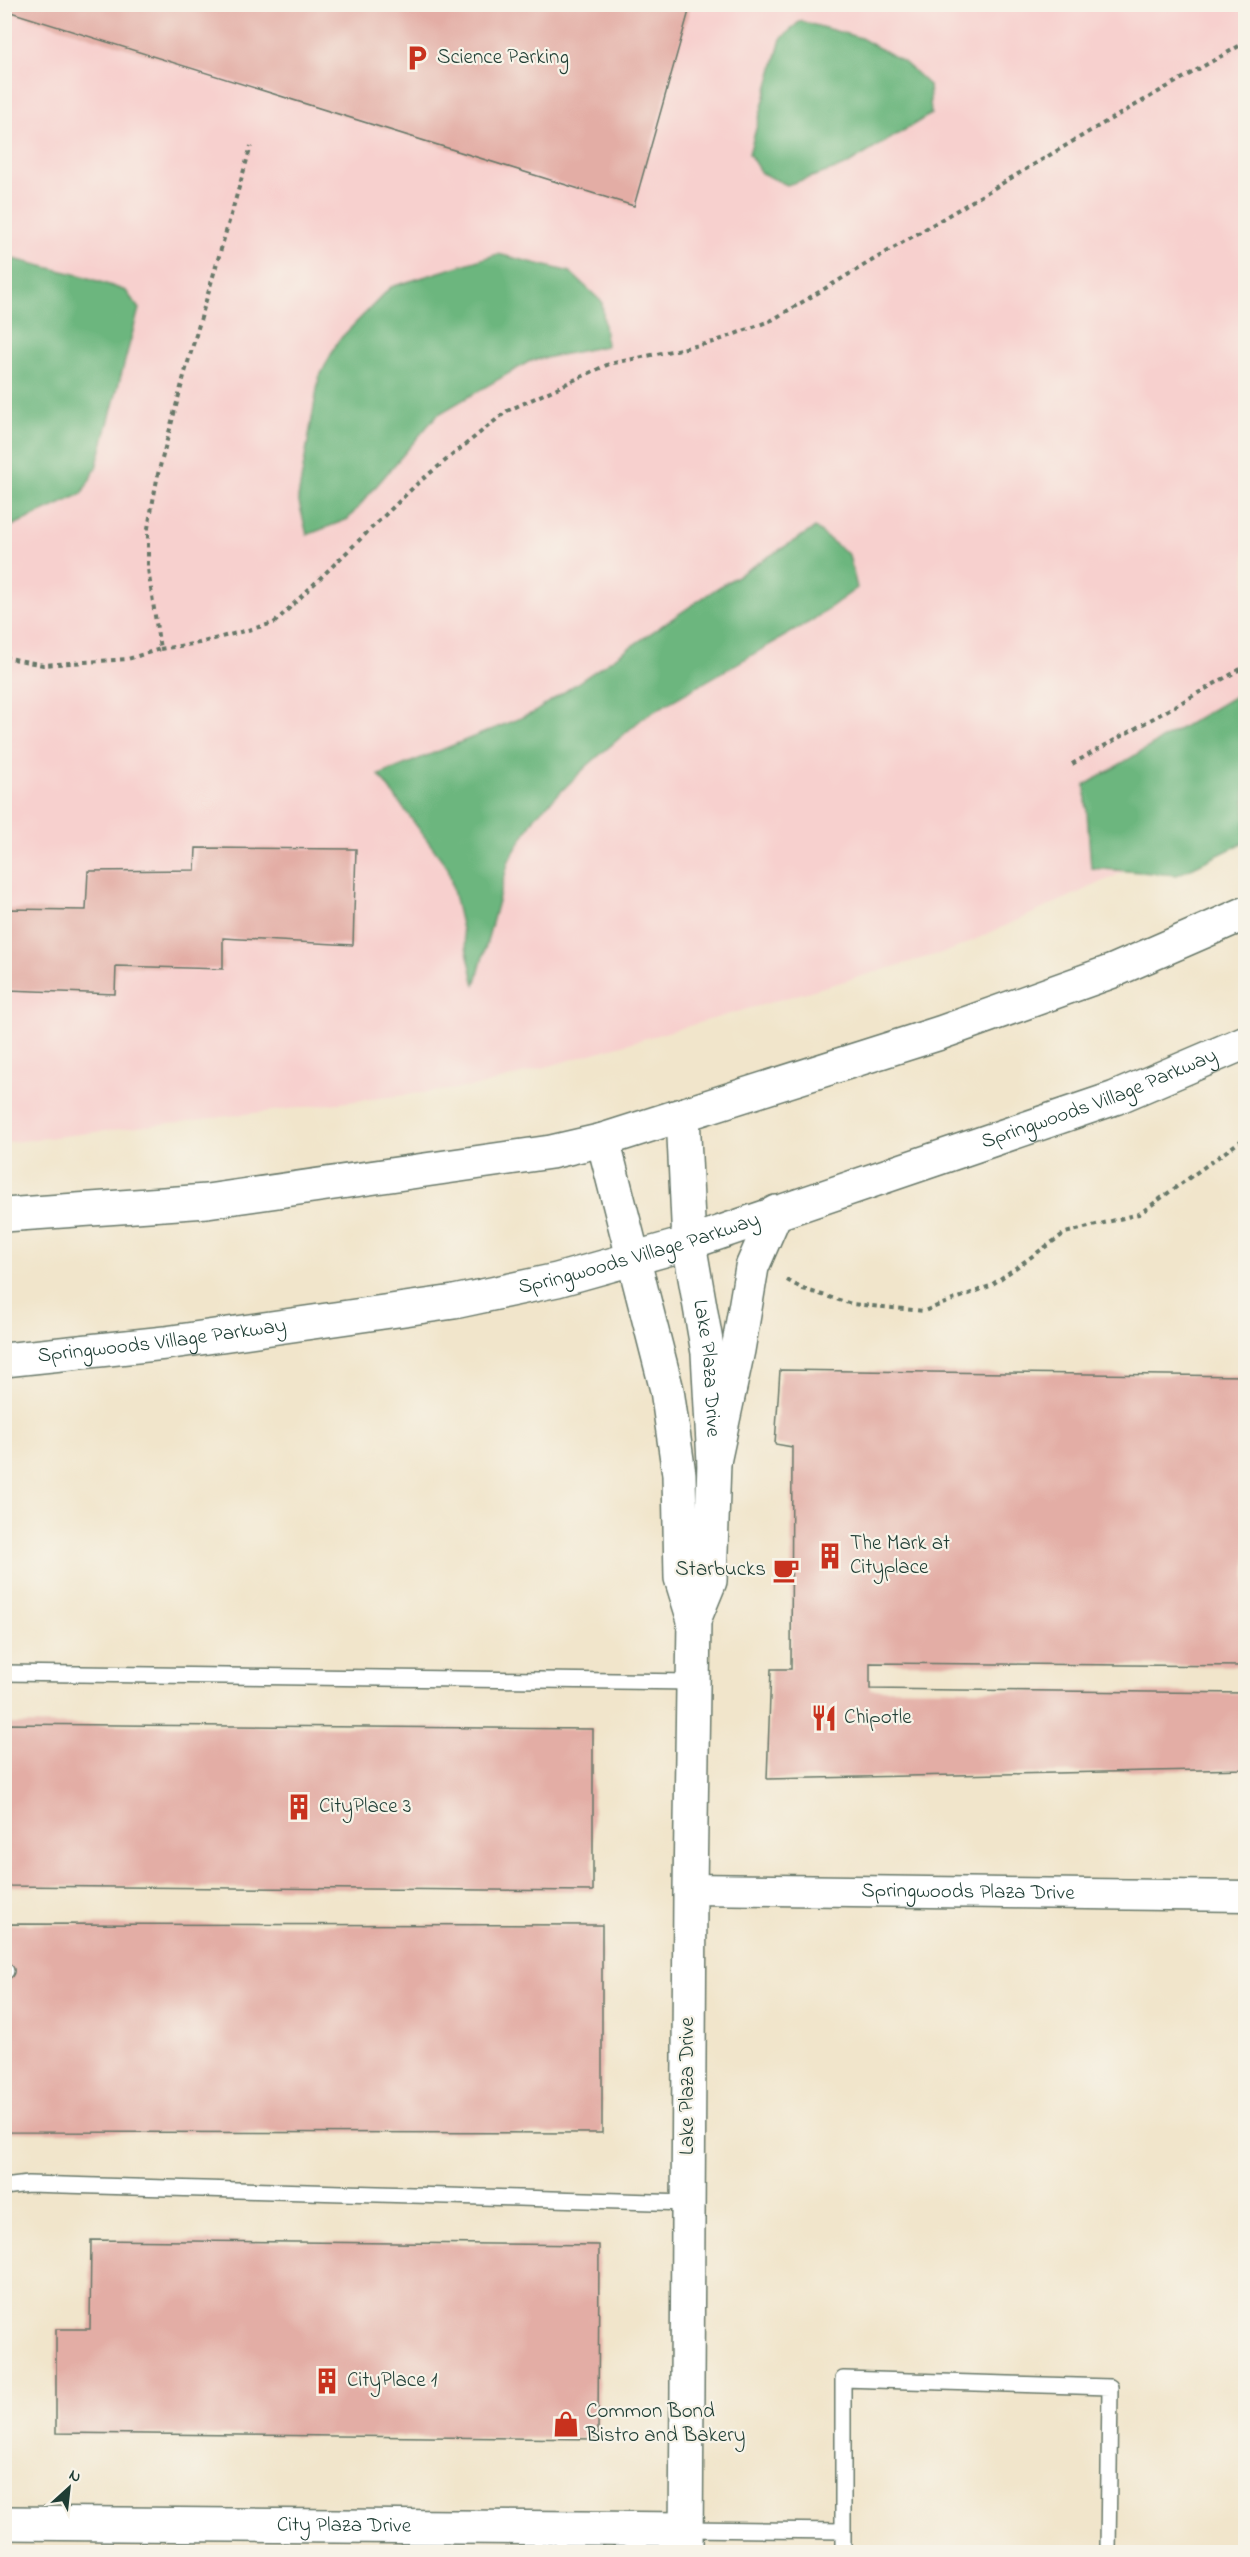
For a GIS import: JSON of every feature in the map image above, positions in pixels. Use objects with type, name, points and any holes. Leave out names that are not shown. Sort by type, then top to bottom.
[{"type":"main road","points":[[4,1215],[207,1201],[551,1152],[603,1140],[940,1033],[1113,970],[1245,913]]},
{"type":"main road","name":"Springwoods Village Parkway","points":[[4,1360],[165,1343],[454,1302],[634,1260],[1115,1098],[1245,1042]]},
{"type":"main road","name":"Lake Plaza Drive","points":[[683,1115],[689,1243],[708,1353],[714,1462],[710,1581],[694,1620]]},
{"type":"main road","name":"Lake Plaza Drive","points":[[603,1140],[668,1390],[679,1474],[681,1578],[694,1620],[686,2541]]},
{"type":"main road","points":[[714,1462],[738,1350],[752,1267],[776,1212]]},
{"type":"main road","name":"City Plaza Drive","points":[[4,2523],[686,2541]]},
{"type":"street","name":"Springwoods Plaza Drive","points":[[690,1889],[1245,1896]]},
{"type":"lane","points":[[4,1673],[693,1682]]},
{"type":"lane","points":[[4,2187],[28,2184],[688,2203]]},
{"type":"lane","points":[[843,2553],[843,2379],[1110,2387],[1108,2553]]},
{"type":"lane","points":[[686,2541],[843,2531]]},
{"type":"path","points":[[1241,4],[1245,10]]},
{"type":"path","points":[[4,657],[43,665],[128,659],[160,649],[199,643],[274,623],[419,482],[507,411],[609,364],[714,342],[772,320],[1245,42]]},
{"type":"path","points":[[160,649],[148,569],[148,528],[158,474],[181,387],[251,146]]},
{"type":"path","points":[[1072,764],[1245,666]]},
{"type":"path","points":[[752,1267],[778,1275],[802,1289],[852,1304],[924,1311],[990,1286],[1065,1233],[1139,1214],[1245,1137]]},
{"type":"shaded area","points":[[4,5],[1245,5],[1245,817],[952,950],[480,1086],[5,1143]]},
{"type":"green space","points":[[800,21],[861,38],[904,62],[929,85],[931,114],[845,166],[787,185],[761,173],[749,154],[781,39]]},
{"type":"green space","points":[[498,254],[570,272],[602,302],[606,346],[530,361],[437,415],[348,519],[307,535],[298,498],[319,378],[338,341],[391,287]]},
{"type":"green space","points":[[5,257],[83,276],[126,291],[139,309],[96,468],[82,494],[5,529]]},
{"type":"green space","points":[[815,528],[849,555],[857,588],[811,621],[644,717],[588,765],[535,817],[509,860],[475,986],[448,868],[379,775],[533,713],[716,589]]},
{"type":"green space","points":[[1245,690],[1245,842],[1177,875],[1091,868],[1085,785]]},
{"type":"building","name":"Science Parking","points":[[4,4],[691,4],[634,206],[4,10]]},
{"type":"building","points":[[196,848],[356,849],[353,945],[223,938],[223,969],[116,966],[115,994],[8,990],[8,1015],[4,1015],[4,909],[86,910],[88,871],[195,870]]},
{"type":"building","points":[[780,1370],[1246,1376],[1246,1666],[870,1663],[870,1689],[1246,1693],[1246,1769],[767,1779],[771,1669],[791,1669],[792,1447],[775,1444]]},
{"type":"building","name":"CityPlace 3","points":[[4,1724],[593,1729],[593,1891],[4,1886]]},
{"type":"building","points":[[6,1924],[602,1925],[602,2133],[7,2132]]},
{"type":"building","name":"CityPlace 1","points":[[91,2240],[599,2245],[598,2439],[56,2433],[56,2329],[90,2329]]},
{"type":"place","name":"Science Parking","points":[[417,58]]},
{"type":"place","name":"The Mark at Cityplace","points":[[830,1556]]},
{"type":"place","name":"Starbucks","points":[[786,1570]]},
{"type":"place","name":"Chipotle","points":[[824,1718]]},
{"type":"place","name":"CityPlace 3","points":[[299,1807]]},
{"type":"place","name":"CityPlace 1","points":[[327,2381]]},
{"type":"place","name":"Common Bond Bistro and Bakery","points":[[566,2424]]}]
